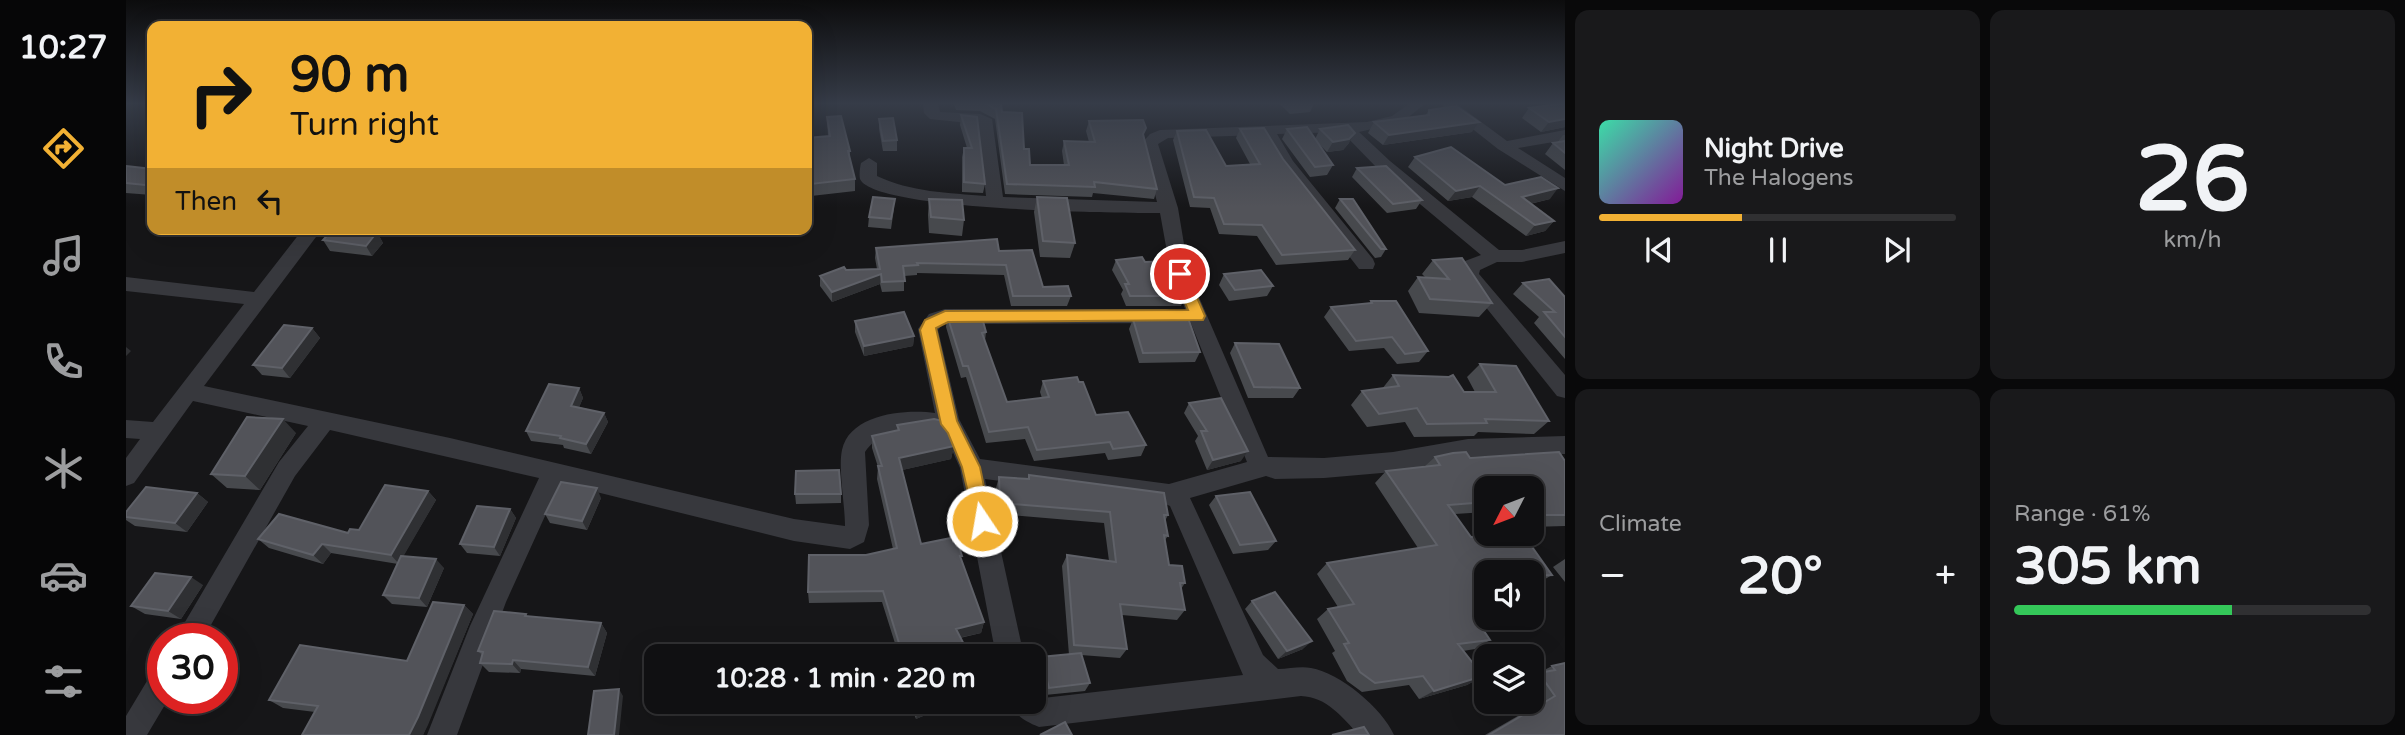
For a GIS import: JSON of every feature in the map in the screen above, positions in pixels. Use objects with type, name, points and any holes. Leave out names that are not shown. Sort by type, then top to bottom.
[{"type":"street","points":[[988,138],[995,203]]},
{"type":"street","points":[[1155,138],[1150,144],[1168,208],[1180,274],[1260,465]]},
{"type":"street","points":[[1271,138],[1286,163],[1366,264]]},
{"type":"street","points":[[1356,138],[1375,158],[1495,256]]},
{"type":"street","points":[[1494,138],[1565,186]]},
{"type":"street","points":[[1504,146],[1547,138]]},
{"type":"street","points":[[869,163],[868,178],[879,187],[995,203],[1168,208]]},
{"type":"street","points":[[126,476],[156,431],[308,235]]},
{"type":"street","points":[[1564,387],[1469,275],[1472,266],[1495,256],[1522,256],[1565,247]]},
{"type":"street","points":[[126,284],[258,299]]},
{"type":"street","points":[[949,424],[928,330],[936,319],[945,316],[1198,316]]},
{"type":"street","points":[[188,391],[450,447],[794,530],[850,538],[855,534],[857,525],[853,450],[859,439],[880,424],[899,420],[916,418],[949,424],[954,428],[971,467],[1008,644]]},
{"type":"street","points":[[197,623],[287,469],[326,421]]},
{"type":"street","points":[[126,429],[156,431]]},
{"type":"street","points":[[1260,465],[1275,469],[1324,468],[1393,463],[1468,448],[1565,445]]},
{"type":"street","points":[[971,467],[1171,493],[1259,469],[1260,465]]},
{"type":"street","points":[[442,735],[510,563],[553,473]]},
{"type":"street","points":[[1171,493],[1179,499],[1253,665],[1264,677],[1278,685]]},
{"type":"street","points":[[1046,712],[1307,681],[1324,686],[1343,699],[1378,735]]},
{"type":"street","points":[[131,735],[147,708]]},
{"type":"building","points":[[812,138],[847,138],[855,179],[812,184]]},
{"type":"building","points":[[883,138],[897,140],[883,141]]},
{"type":"building","points":[[969,138],[980,138],[985,184],[964,182],[964,148],[972,148]]},
{"type":"building","points":[[1000,138],[1023,138],[1024,149],[1029,149],[1030,165],[1069,165],[1064,141],[1144,138],[1157,189],[1094,182],[1095,187],[1007,184]]},
{"type":"building","points":[[1179,138],[1211,138],[1226,166],[1260,164],[1245,138],[1270,138],[1283,159],[1355,250],[1282,255],[1262,225],[1224,224],[1214,198],[1194,197]]},
{"type":"building","points":[[1294,138],[1315,138],[1333,165],[1315,167]]},
{"type":"building","points":[[1329,138],[1350,138],[1349,139],[1333,142]]},
{"type":"building","points":[[1565,141],[1565,153],[1553,143]]},
{"type":"building","points":[[1451,147],[1505,185],[1541,177],[1558,188],[1522,197],[1554,221],[1535,225],[1480,186],[1456,191],[1415,157]]},
{"type":"building","points":[[126,166],[147,168],[145,185],[126,183]]},
{"type":"building","points":[[1386,166],[1422,200],[1393,204],[1357,168]]},
{"type":"building","points":[[873,197],[895,199],[891,219],[869,217]]},
{"type":"building","points":[[1037,197],[1067,198],[1075,243],[1043,241]]},
{"type":"building","points":[[929,199],[962,200],[964,220],[931,217]]},
{"type":"building","points":[[1340,199],[1353,199],[1386,249],[1381,249]]},
{"type":"building","points":[[328,235],[375,235],[366,246],[323,240]]},
{"type":"building","points":[[997,239],[999,251],[1032,250],[1043,287],[1068,286],[1071,296],[1013,296],[1006,265],[917,263],[918,265],[903,266],[905,281],[882,282],[881,274],[832,292],[820,276],[844,267],[846,270],[880,269],[876,248]]},
{"type":"building","points":[[1142,257],[1145,262],[1170,261],[1186,296],[1130,296],[1125,284],[1129,284],[1116,260]]},
{"type":"building","points":[[1462,258],[1492,303],[1430,299],[1418,277],[1449,279],[1433,260]]},
{"type":"building","points":[[1261,270],[1273,286],[1235,290],[1224,274]]},
{"type":"building","points":[[1549,279],[1565,297],[1565,337],[1544,312],[1555,312],[1523,283]]},
{"type":"building","points":[[1371,301],[1396,301],[1428,351],[1405,354],[1392,337],[1356,341],[1331,307],[1372,303]]},
{"type":"building","points":[[904,312],[914,336],[864,346],[855,321]]},
{"type":"building","points":[[981,314],[986,332],[982,333],[1007,402],[1049,397],[1043,381],[1077,377],[1079,382],[1083,382],[1096,415],[1128,412],[1146,445],[1113,449],[1110,442],[1037,450],[1028,427],[989,432],[968,366],[963,366],[947,315]]},
{"type":"building","points":[[1139,315],[1187,315],[1200,352],[1143,353],[1133,319],[1140,319]]},
{"type":"building","points":[[284,325],[312,328],[282,368],[253,365]]},
{"type":"building","points":[[1235,343],[1279,344],[1300,388],[1254,387]]},
{"type":"building","points":[[1480,364],[1516,366],[1549,421],[1485,419],[1487,423],[1427,424],[1417,408],[1379,414],[1362,391],[1399,386],[1393,375],[1453,375],[1464,392],[1496,392]]},
{"type":"building","points":[[549,384],[579,388],[571,406],[604,413],[586,444],[560,438],[561,436],[526,431]]},
{"type":"building","points":[[1221,398],[1248,451],[1213,460],[1201,431],[1207,431],[1189,403]]},
{"type":"building","points":[[247,417],[283,419],[245,476],[211,474]]},
{"type":"building","points":[[934,419],[943,421],[954,446],[899,458],[921,544],[956,537],[960,556],[984,622],[956,629],[964,644],[899,644],[883,591],[808,592],[809,555],[866,555],[897,548],[878,466],[882,466],[872,436],[899,430],[897,425]]},
{"type":"building","points":[[1466,452],[1470,458],[1559,452],[1565,461],[1565,515],[1544,515],[1544,476],[1474,476],[1474,503],[1448,505],[1471,537],[1474,537],[1474,546],[1531,546],[1541,560],[1474,560],[1474,630],[1483,630],[1490,640],[1458,644],[1474,664],[1474,679],[1434,691],[1423,676],[1375,683],[1360,672],[1344,644],[1349,643],[1328,609],[1354,604],[1327,563],[1437,545],[1386,471],[1440,465],[1435,457]]},
{"type":"building","points":[[839,470],[841,494],[795,494],[796,471]]},
{"type":"building","points":[[1029,475],[1164,493],[1168,536],[1164,535],[1169,565],[1182,566],[1185,583],[1180,583],[1185,610],[1120,604],[1127,649],[1074,645],[1067,555],[1116,562],[1110,512],[1000,503],[999,477],[1029,479]]},
{"type":"building","points":[[561,482],[597,488],[582,521],[545,514]]},
{"type":"building","points":[[385,485],[428,491],[391,555],[322,544],[313,555],[258,539],[279,514],[348,533],[350,529],[359,530]]},
{"type":"building","points":[[146,487],[197,493],[175,523],[126,517],[126,512]]},
{"type":"building","points":[[1250,492],[1276,541],[1240,545],[1216,496]]},
{"type":"building","points":[[477,506],[510,509],[494,547],[460,544]]},
{"type":"building","points":[[401,556],[436,559],[419,598],[383,595]]},
{"type":"building","points":[[1544,564],[1552,575],[1544,575]]},
{"type":"building","points":[[155,573],[191,577],[168,611],[131,606]]},
{"type":"building","points":[[1275,592],[1312,641],[1287,651],[1252,601]]},
{"type":"building","points":[[433,602],[464,605],[409,735],[302,735],[318,706],[269,700],[300,645],[407,661]]},
{"type":"building","points":[[494,611],[601,623],[588,667],[513,660],[512,664],[480,663],[483,652],[478,651]]},
{"type":"building","points":[[1081,653],[1090,683],[1049,688],[1046,656]]},
{"type":"building","points":[[1565,663],[1565,735],[1489,735],[1525,714],[1544,714],[1544,702],[1555,696],[1544,680],[1544,672],[1555,670],[1552,666]]},
{"type":"building","points":[[619,689],[614,735],[588,735],[594,691]]},
{"type":"building","points":[[1065,722],[1072,735],[1040,735]]},
{"type":"building","points":[[1364,727],[1369,735],[1332,735]]},
{"type":"route","points":[[982,521],[971,467],[954,428],[949,424],[928,330],[930,324],[945,316],[1198,316],[1180,274]]}]
